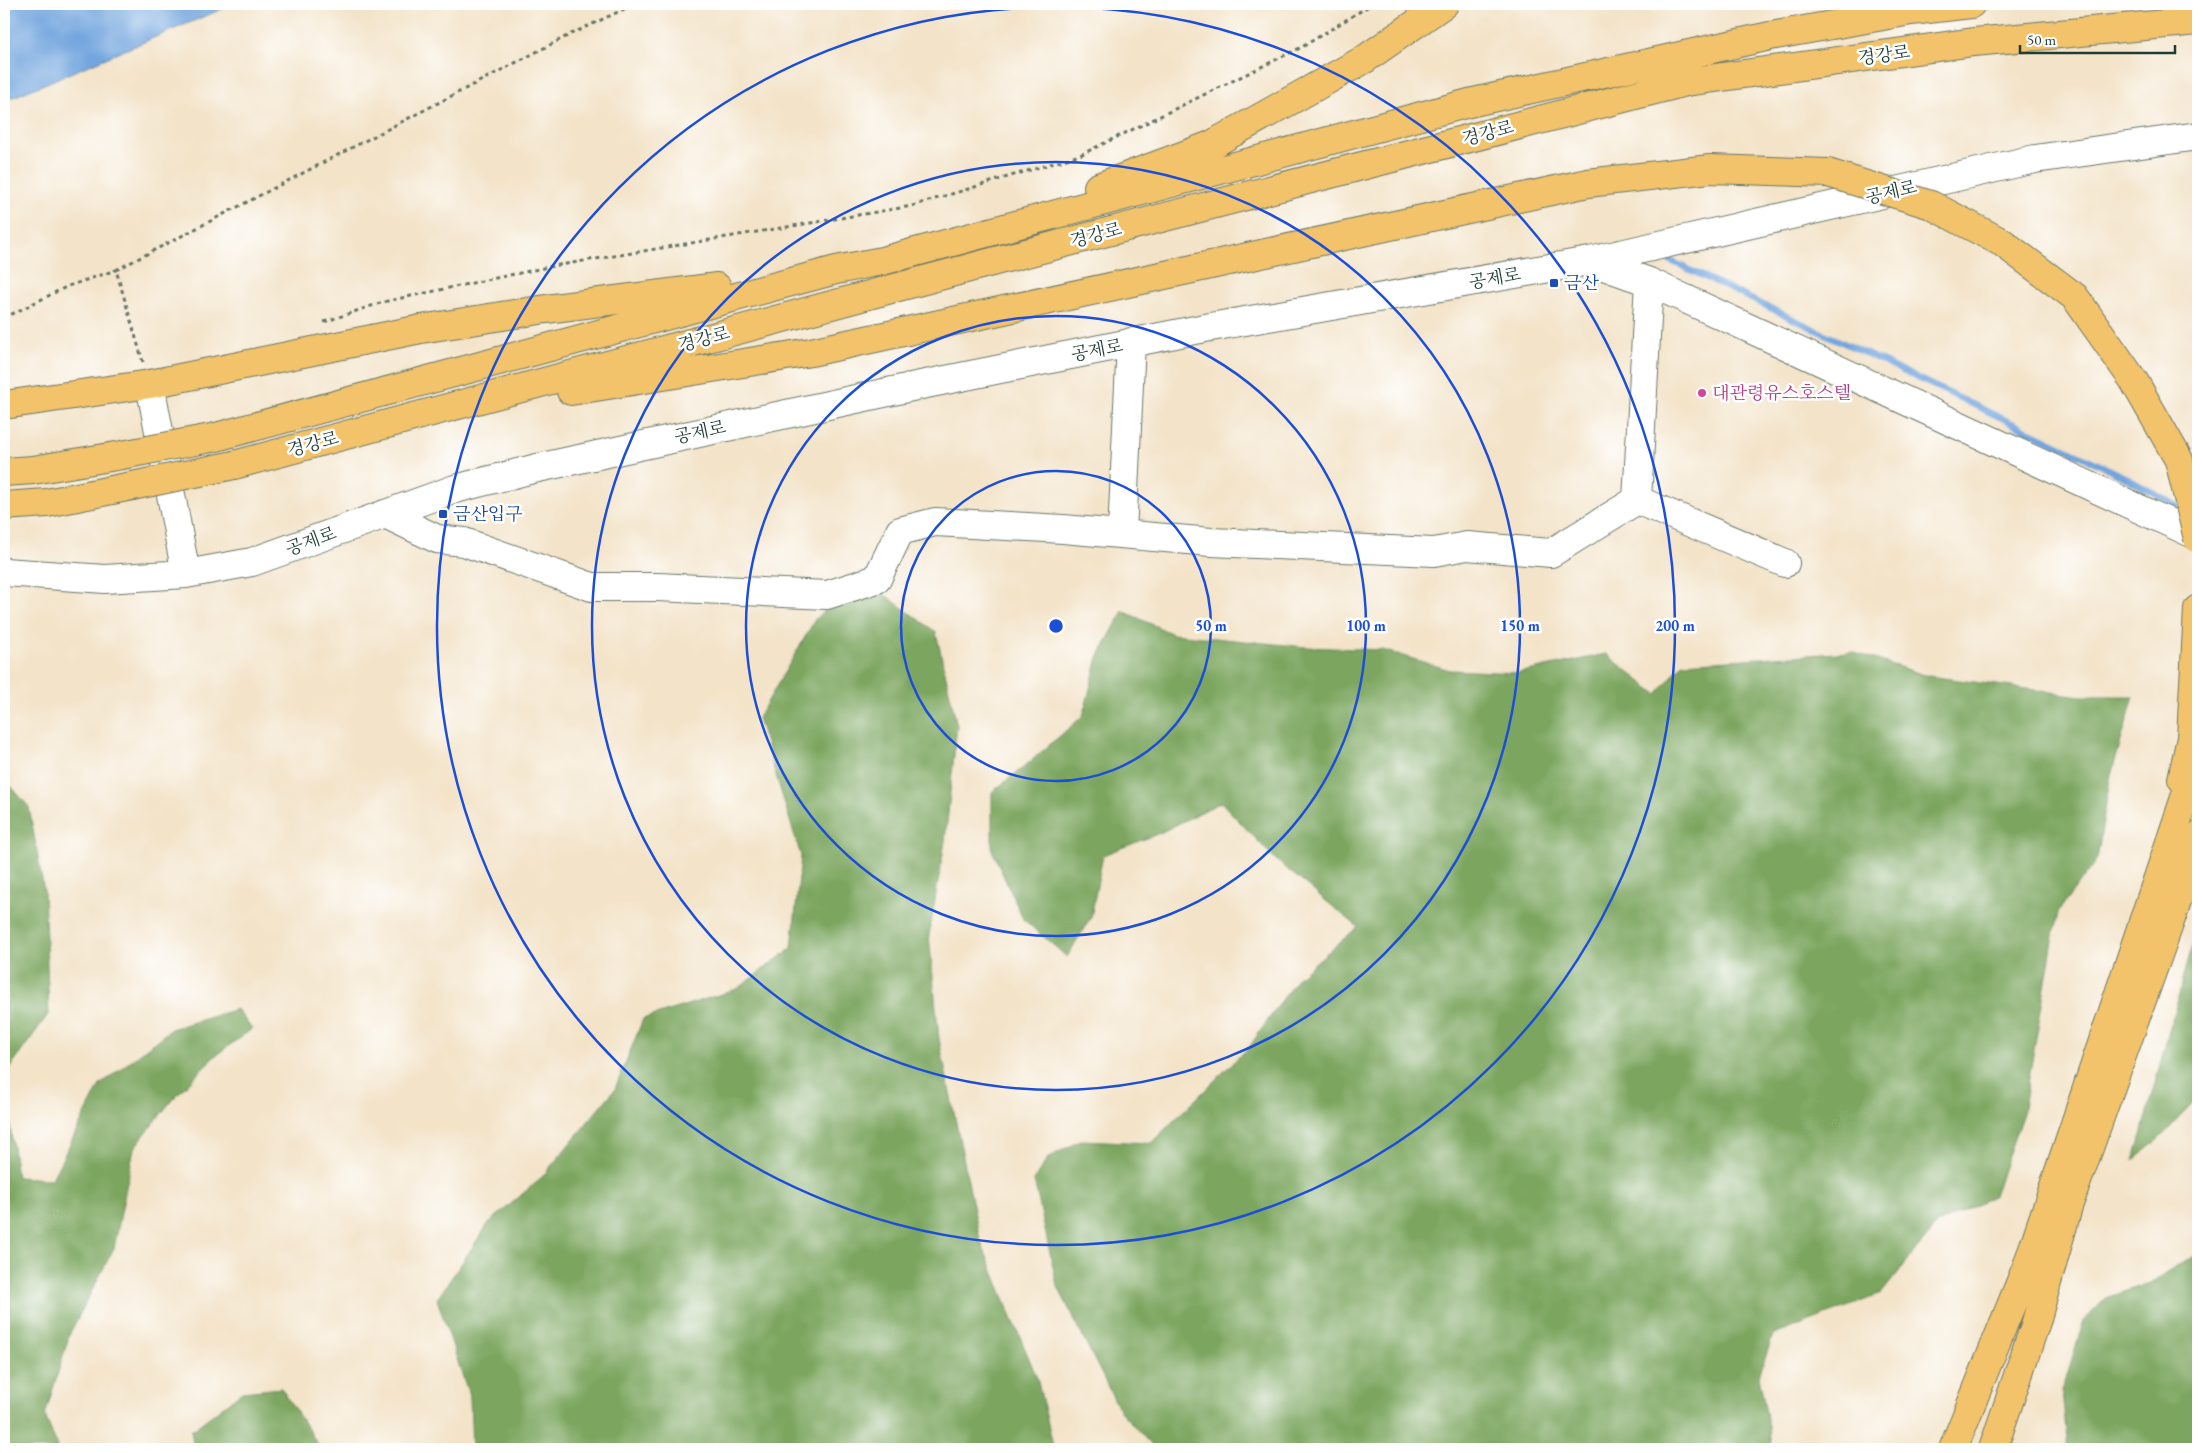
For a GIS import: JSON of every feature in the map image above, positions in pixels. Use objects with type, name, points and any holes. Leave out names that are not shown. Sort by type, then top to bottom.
[{"type":"highway","points":[[882,261],[1086,191],[1211,145],[1365,59],[1444,4]]},
{"type":"highway","name":"경강로","points":[[4,472],[33,470],[216,437],[836,270],[882,261],[1469,103],[1770,36],[1911,11],[1971,4]]},
{"type":"highway","name":"경강로","points":[[4,506],[47,503],[234,465],[1003,259],[1686,82],[1974,42],[2198,21]]},
{"type":"highway","points":[[416,416],[811,352],[1588,183],[1710,169],[1828,173],[1931,205],[2003,243],[2075,297],[2134,381],[2178,460],[2198,538]]},
{"type":"highway","points":[[4,405],[150,384],[430,327],[546,308],[836,270]]},
{"type":"highway","points":[[1952,1449],[2027,1266],[2164,862],[2194,748],[2198,609]]},
{"type":"highway","points":[[1993,1449],[2036,1322],[2069,1204],[2172,916],[2198,836]]},
{"type":"street","name":"공제로","points":[[4,572],[105,579],[186,574],[252,562],[455,489],[533,469],[916,386],[1132,342],[1590,261],[2035,159],[2198,136]]},
{"type":"street","points":[[1590,261],[1649,282],[2198,538]]},
{"type":"street","points":[[1637,500],[1649,282]]},
{"type":"street","points":[[1122,534],[1132,342]]},
{"type":"street","points":[[150,384],[186,574]]},
{"type":"street","points":[[385,514],[437,539],[464,542],[592,587],[657,587],[827,595],[877,579],[900,531],[935,522],[1122,534],[1210,542],[1434,552],[1467,546],[1551,553],[1637,500]]},
{"type":"street","points":[[1637,500],[1785,563]]},
{"type":"path","points":[[4,318],[68,286],[116,270],[572,34],[635,4]]},
{"type":"path","points":[[318,325],[383,302],[548,267],[912,206],[1080,155],[1302,47],[1372,4]]},
{"type":"path","points":[[116,270],[150,384]]},
{"type":"green space","points":[[863,579],[936,632],[957,726],[945,841],[929,935],[939,1039],[980,1240],[1037,1378],[1054,1449],[472,1449],[470,1398],[437,1299],[489,1223],[542,1177],[615,1089],[643,1019],[737,989],[792,948],[801,856],[758,718],[816,618]]},
{"type":"green space","points":[[1123,611],[1173,634],[1306,647],[1383,650],[1450,670],[1518,673],[1606,654],[1657,694],[1683,663],[1852,652],[1928,676],[2081,696],[2134,696],[2110,779],[2097,859],[2058,912],[2023,1113],[1994,1195],[1937,1224],[1881,1294],[1773,1335],[1759,1376],[1772,1443],[1764,1449],[1155,1449],[1120,1411],[1057,1285],[1034,1180],[1048,1158],[1081,1140],[1151,1143],[1250,1046],[1298,977],[1358,927],[1276,860],[1221,802],[1160,833],[1103,855],[1091,917],[1067,957],[1023,919],[992,850],[992,792],[1083,716],[1098,657]]},
{"type":"green space","points":[[4,778],[29,807],[44,891],[49,1013],[4,1076]]},
{"type":"green space","points":[[2198,924],[2198,1098],[2161,1137],[2134,1160]]},
{"type":"green space","points":[[237,1009],[252,1029],[216,1055],[172,1100],[134,1148],[114,1248],[70,1333],[45,1415],[58,1449],[4,1449],[4,1081],[17,1177],[52,1179],[100,1085],[171,1029]]},
{"type":"green space","points":[[2198,1254],[2198,1449],[2068,1449],[2062,1391],[2084,1320],[2105,1298],[2150,1283]]},
{"type":"green space","points":[[281,1388],[321,1449],[194,1449],[191,1431],[242,1392]]},
{"type":"water","points":[[4,4],[234,4],[4,101]]},
{"type":"waterway","points":[[1669,260],[2115,472],[2182,508]]},
{"type":"place","name":"금산","points":[[1554,283]]},
{"type":"place","name":"대관령유스호스텔","points":[[1702,393]]},
{"type":"place","name":"금산입구","points":[[443,514]]}]
